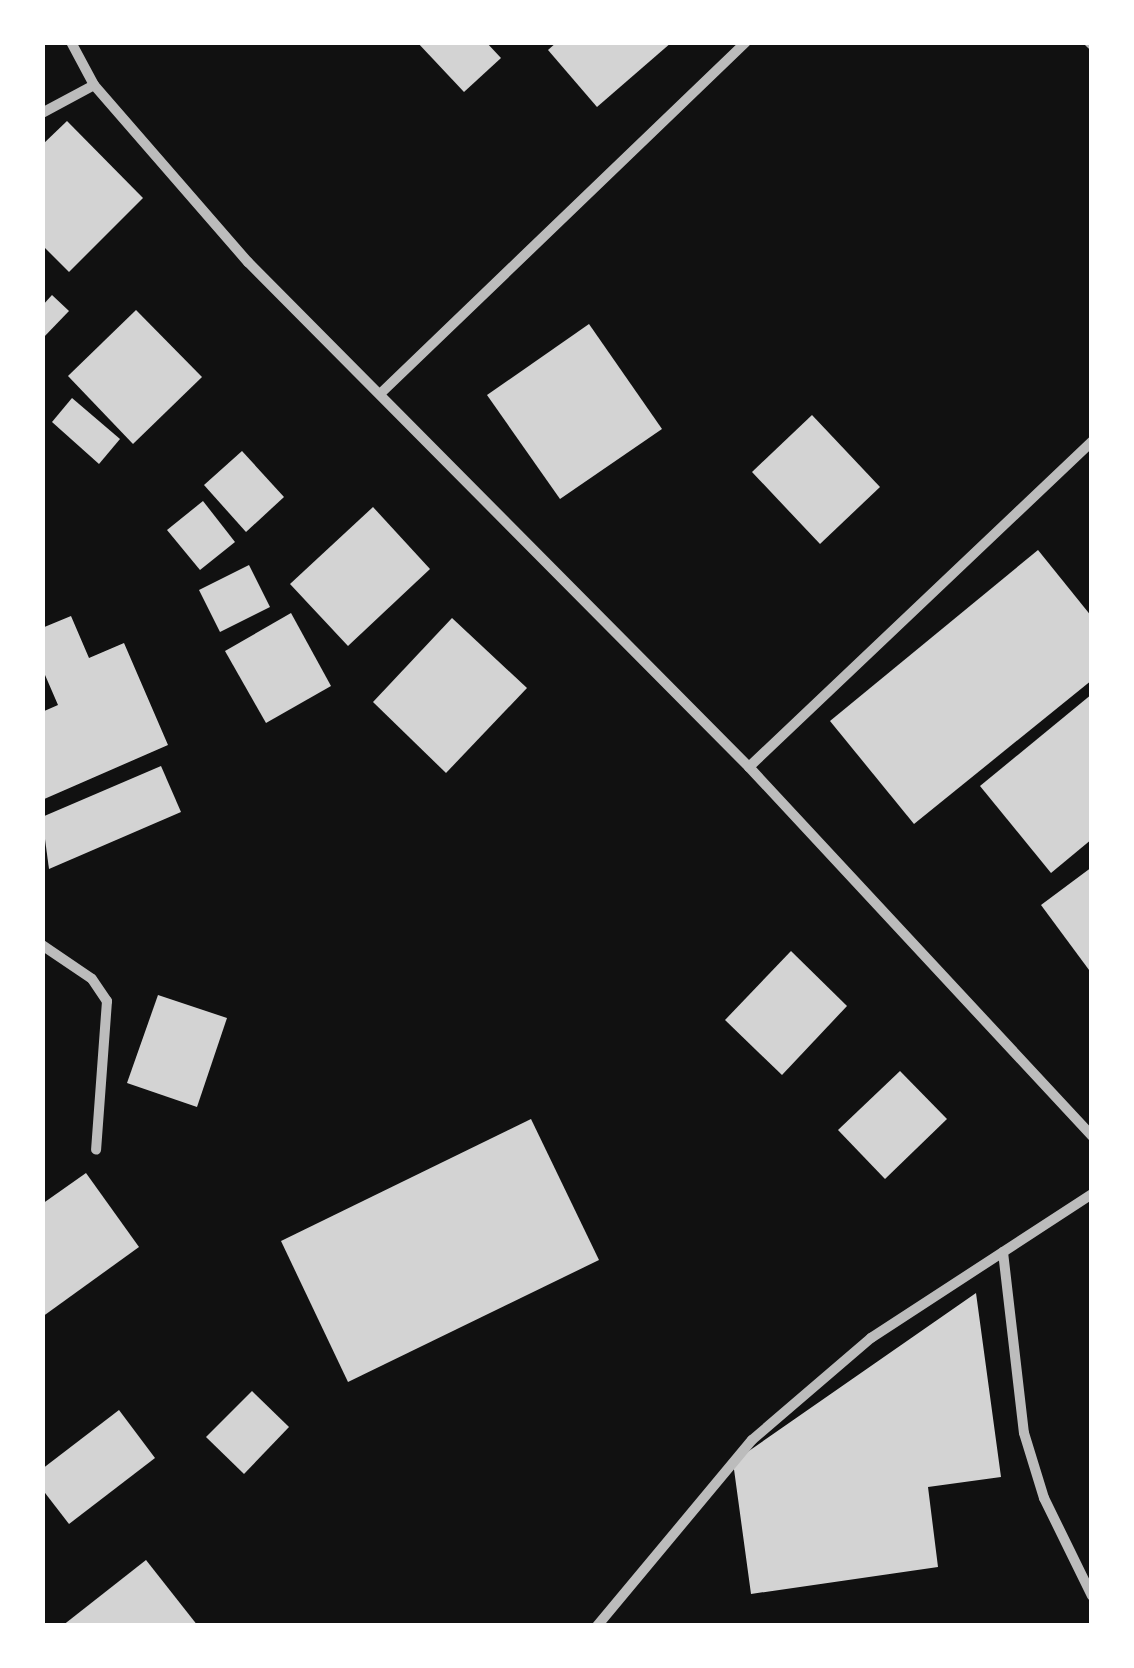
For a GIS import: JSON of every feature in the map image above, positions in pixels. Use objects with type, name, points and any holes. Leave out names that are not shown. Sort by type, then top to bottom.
[{"type":"street","points":[[71,42],[94,85],[248,262],[748,766],[1092,1136]]},
{"type":"street","points":[[381,393],[746,42]]},
{"type":"street","points":[[42,113],[94,85]]},
{"type":"street","points":[[748,766],[1092,441]]},
{"type":"street","points":[[42,946],[92,980],[107,1000],[96,1150]]},
{"type":"street","points":[[597,1626],[752,1440],[870,1338],[1092,1194]]},
{"type":"street","points":[[1003,1252],[1024,1434],[1044,1498],[1092,1596]]},
{"type":"building","points":[[417,42],[486,42],[501,58],[464,92]]},
{"type":"building","points":[[557,42],[672,42],[597,107],[548,50]]},
{"type":"building","points":[[67,121],[143,198],[69,272],[42,245],[42,145]]},
{"type":"building","points":[[52,295],[69,311],[42,339],[42,306]]},
{"type":"building","points":[[136,310],[202,377],[133,444],[68,376]]},
{"type":"building","points":[[589,324],[662,429],[560,499],[487,395]]},
{"type":"building","points":[[72,398],[120,439],[99,464],[52,422]]},
{"type":"building","points":[[812,415],[880,487],[820,544],[752,472]]},
{"type":"building","points":[[242,451],[284,497],[246,532],[204,485]]},
{"type":"building","points":[[203,501],[235,542],[200,570],[167,530]]},
{"type":"building","points":[[373,507],[430,569],[348,646],[290,584]]},
{"type":"building","points":[[1038,550],[1092,617],[1092,680],[914,824],[830,721]]},
{"type":"building","points":[[249,565],[270,607],[220,632],[199,590]]},
{"type":"building","points":[[291,613],[331,686],[266,723],[225,651]]},
{"type":"building","points":[[71,616],[89,658],[124,643],[168,745],[42,800],[42,712],[58,705],[42,668],[42,628]]},
{"type":"building","points":[[452,618],[527,688],[446,773],[373,702]]},
{"type":"building","points":[[1092,694],[1092,839],[1051,873],[980,786]]},
{"type":"building","points":[[161,766],[181,812],[49,869],[42,817]]},
{"type":"building","points":[[1092,867],[1092,974],[1041,905]]},
{"type":"building","points":[[791,951],[847,1006],[782,1075],[725,1020]]},
{"type":"building","points":[[158,995],[227,1018],[197,1107],[127,1083]]},
{"type":"building","points":[[900,1071],[947,1119],[885,1179],[838,1130]]},
{"type":"building","points":[[531,1119],[599,1260],[348,1382],[281,1241]]},
{"type":"building","points":[[86,1173],[139,1247],[42,1317],[42,1204]]},
{"type":"building","points":[[976,1293],[1001,1477],[928,1487],[938,1567],[751,1594],[733,1462]]},
{"type":"building","points":[[252,1391],[289,1427],[244,1474],[206,1437]]},
{"type":"building","points":[[119,1410],[155,1458],[69,1524],[42,1489],[42,1469]]},
{"type":"building","points":[[146,1560],[198,1626],[62,1626]]}]
